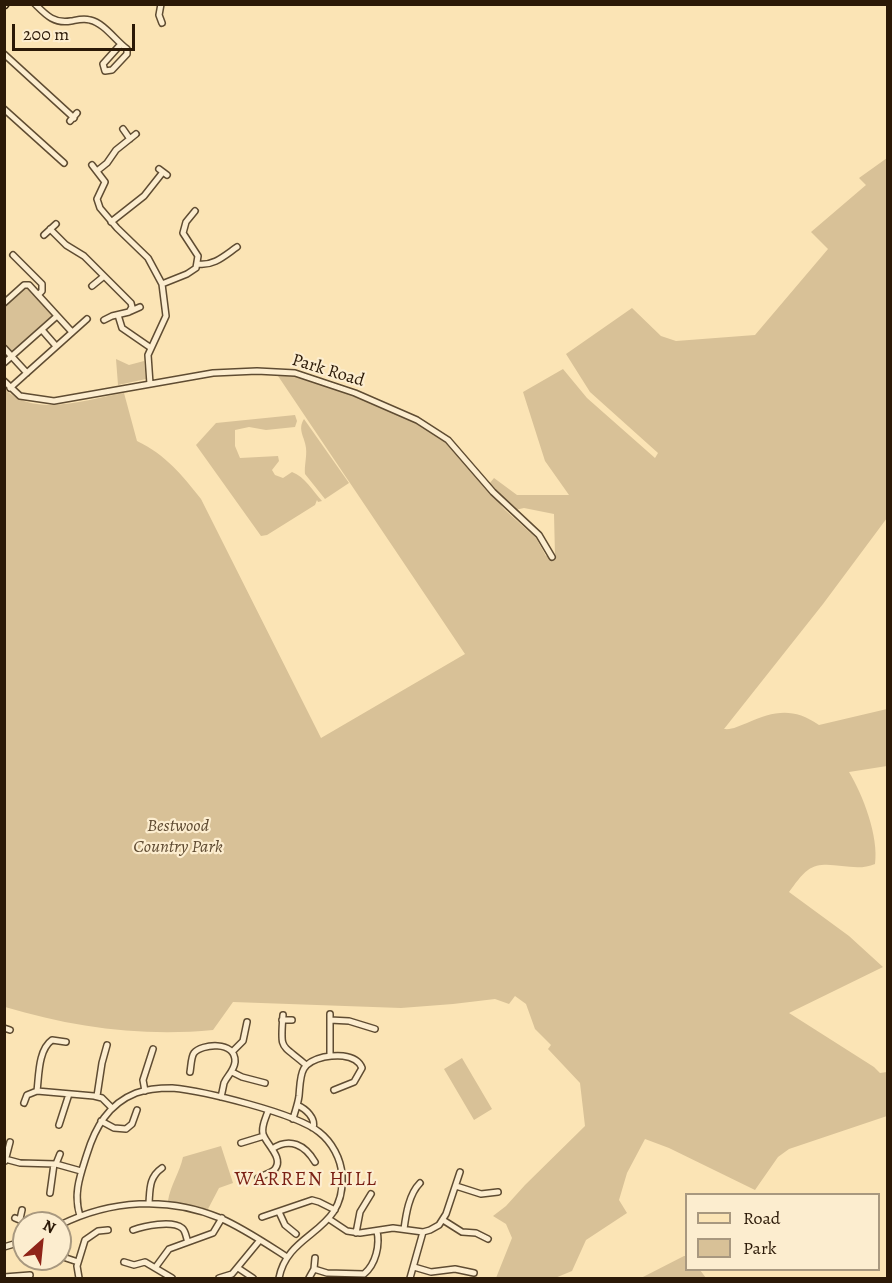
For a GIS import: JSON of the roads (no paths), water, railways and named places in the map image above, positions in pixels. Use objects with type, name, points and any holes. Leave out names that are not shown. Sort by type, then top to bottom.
[{"type":"street","points":[[34,4],[57,21],[84,19],[96,22],[127,48],[127,54],[112,70],[105,71],[103,64],[121,44]]},
{"type":"street","points":[[161,4],[156,15],[162,23]]},
{"type":"street","points":[[4,54],[74,117]]},
{"type":"street","points":[[4,109],[64,163]]},
{"type":"street","points":[[123,129],[130,139]]},
{"type":"street","points":[[97,171],[107,163],[116,150],[136,134]]},
{"type":"street","points":[[92,165],[105,182],[98,195],[97,204],[111,222],[148,258],[162,284],[165,319],[147,361],[150,384]]},
{"type":"street","points":[[111,222],[144,196],[163,172]]},
{"type":"street","points":[[162,284],[193,272],[198,264],[198,256],[183,233],[184,225],[191,213]]},
{"type":"street","points":[[44,235],[56,224]]},
{"type":"street","points":[[50,230],[66,245],[84,256],[130,303],[131,310]]},
{"type":"street","points":[[198,264],[213,263],[237,247]]},
{"type":"street","points":[[13,255],[42,284],[42,291],[38,295]]},
{"type":"street","points":[[92,286],[103,277]]},
{"type":"street","points":[[4,303],[27,285],[72,332]]},
{"type":"street","points":[[104,320],[140,307]]},
{"type":"street","points":[[118,315],[122,328],[136,342],[151,348]]},
{"type":"street","points":[[4,363],[57,316]]},
{"type":"street","points":[[10,388],[87,319]]},
{"type":"street","points":[[42,330],[56,346]]},
{"type":"street","points":[[4,348],[27,373]]},
{"type":"street","name":"Park Road","points":[[4,381],[20,396],[54,401],[213,373],[278,371],[295,373],[355,393],[417,420],[448,440],[493,492],[539,535],[552,557]]},
{"type":"street","points":[[292,1020],[282,1017],[282,1041],[284,1047],[306,1065]]},
{"type":"street","points":[[330,1056],[330,1017],[372,1026]]},
{"type":"street","points":[[232,1052],[241,1044],[245,1024]]},
{"type":"street","points":[[37,1091],[44,1051],[50,1041],[62,1042]]},
{"type":"street","points":[[188,1068],[194,1049],[218,1046],[226,1047],[232,1052],[235,1061],[221,1097]]},
{"type":"street","points":[[97,1096],[104,1047]]},
{"type":"street","points":[[36,1048],[44,1051]]},
{"type":"street","points":[[144,1090],[144,1080],[153,1051],[159,1056]]},
{"type":"street","points":[[293,1119],[301,1073],[306,1065],[315,1059],[346,1056],[363,1064],[354,1082],[337,1091]]},
{"type":"street","points":[[92,1066],[101,1069]]},
{"type":"street","points":[[231,1072],[262,1084]]},
{"type":"street","points":[[80,1216],[76,1197],[81,1171],[91,1141],[101,1121],[112,1108],[127,1097],[144,1090],[174,1089],[221,1097],[268,1110],[313,1128],[330,1144],[340,1163],[342,1188],[335,1210],[329,1219],[298,1244],[287,1257],[279,1278]]},
{"type":"street","points":[[17,1097],[24,1101],[30,1093],[37,1091],[97,1096],[112,1108]]},
{"type":"street","points":[[69,1094],[60,1122],[69,1122]]},
{"type":"street","points":[[297,1105],[304,1108],[314,1120],[313,1128]]},
{"type":"street","points":[[256,1179],[278,1171],[277,1160],[264,1136],[263,1126],[268,1110]]},
{"type":"street","points":[[101,1121],[124,1130],[132,1124],[136,1112],[143,1117]]},
{"type":"street","points":[[243,1140],[264,1136]]},
{"type":"street","points":[[8,1143],[5,1161],[55,1164],[81,1171]]},
{"type":"street","points":[[272,1149],[286,1143],[298,1144],[307,1150],[314,1162]]},
{"type":"street","points":[[49,1193],[55,1164],[60,1154]]},
{"type":"street","points":[[150,1203],[150,1182],[159,1168]]},
{"type":"street","points":[[329,1219],[343,1229],[356,1233],[404,1228],[423,1232],[434,1229],[443,1220],[460,1173]]},
{"type":"street","points":[[404,1228],[409,1203],[417,1184]]},
{"type":"street","points":[[456,1186],[481,1194],[494,1190]]},
{"type":"street","points":[[356,1233],[360,1212],[370,1198]]},
{"type":"street","points":[[265,1215],[312,1200],[335,1210]]},
{"type":"street","points":[[72,1220],[115,1206],[150,1203],[190,1208],[222,1218],[287,1257]]},
{"type":"street","points":[[279,1212],[292,1234]]},
{"type":"street","points":[[155,1268],[169,1249],[213,1233],[222,1218]]},
{"type":"street","points":[[443,1220],[462,1232],[486,1235]]},
{"type":"street","points":[[137,1226],[157,1224],[180,1227],[188,1242]]},
{"type":"street","points":[[79,1278],[78,1262],[86,1238],[108,1230]]},
{"type":"street","points":[[314,1269],[327,1273],[359,1275],[366,1273],[377,1248],[377,1231]]},
{"type":"street","points":[[410,1278],[423,1232]]},
{"type":"street","points":[[214,1271],[218,1278],[229,1276],[260,1240]]},
{"type":"street","points":[[309,1278],[314,1269],[315,1258]]},
{"type":"street","points":[[72,1260],[78,1262]]},
{"type":"street","points":[[128,1262],[136,1264],[145,1262],[171,1278]]},
{"type":"street","points":[[414,1267],[431,1272],[456,1269],[472,1271]]},
{"type":"street","points":[[238,1268],[244,1274],[254,1276]]},
{"type":"street","points":[[455,1278],[456,1269]]},
{"type":"street","points":[[4,1277],[27,1276]]},
{"type":"district","name":"WARREN HILL","points":[[306,1180]]},
{"type":"park label","name":"Bestwood Country Park","points":[[178,837]]}]
